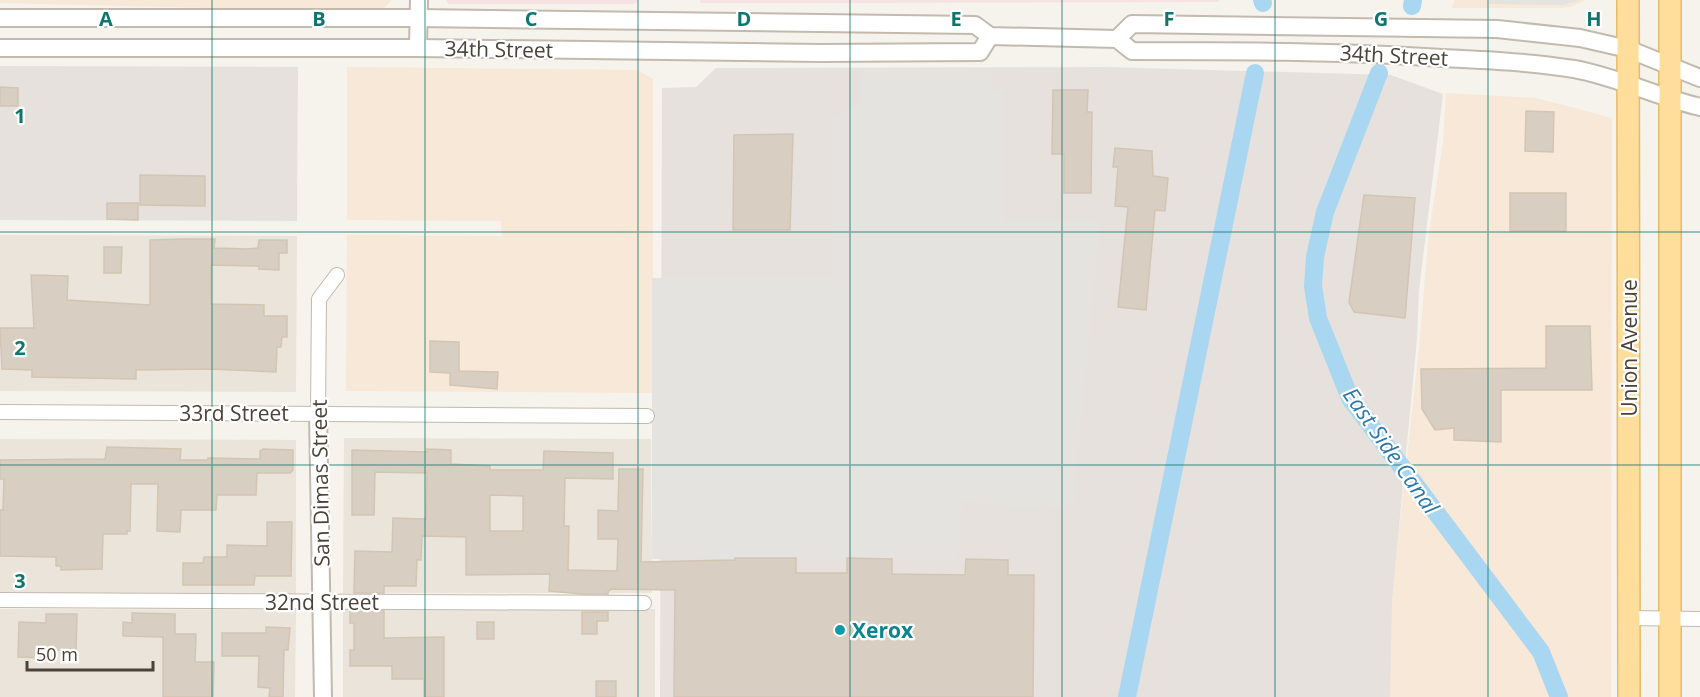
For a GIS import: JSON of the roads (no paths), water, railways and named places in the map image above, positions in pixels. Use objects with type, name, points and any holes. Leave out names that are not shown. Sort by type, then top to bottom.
[{"type":"main road","name":"Union Avenue","points":[[1628,0],[1629,697]]},
{"type":"main road","name":"Union Avenue","points":[[1670,0],[1670,697]]},
{"type":"street","points":[[418,48],[419,0]]},
{"type":"street","name":"34th Street","points":[[0,18],[418,18],[975,25],[990,36],[1117,39],[1132,51],[1326,52],[1527,63],[1575,70],[1628,82],[1671,100],[1700,107]]},
{"type":"street","name":"34th Street","points":[[1117,39],[1132,24],[1497,28],[1580,38],[1628,49],[1700,78]]},
{"type":"street","name":"34th Street","points":[[0,48],[980,52],[990,36]]},
{"type":"street","name":"San Dimas Street","points":[[323,697],[318,413],[319,299],[337,274]]},
{"type":"street","name":"33rd Street","points":[[0,412],[647,416]]},
{"type":"street","name":"32nd Street","points":[[0,600],[644,603]]},
{"type":"street","points":[[1629,618],[1700,619]]},
{"type":"waterway","name":"East Side Canal","points":[[1412,6],[1413,0]]},
{"type":"waterway","points":[[1127,697],[1255,73]]},
{"type":"waterway","name":"East Side Canal","points":[[1379,73],[1325,212],[1315,257],[1313,286],[1318,318],[1350,398],[1541,652],[1559,697]]},
{"type":"place","name":"Xerox","points":[[840,630]]}]
